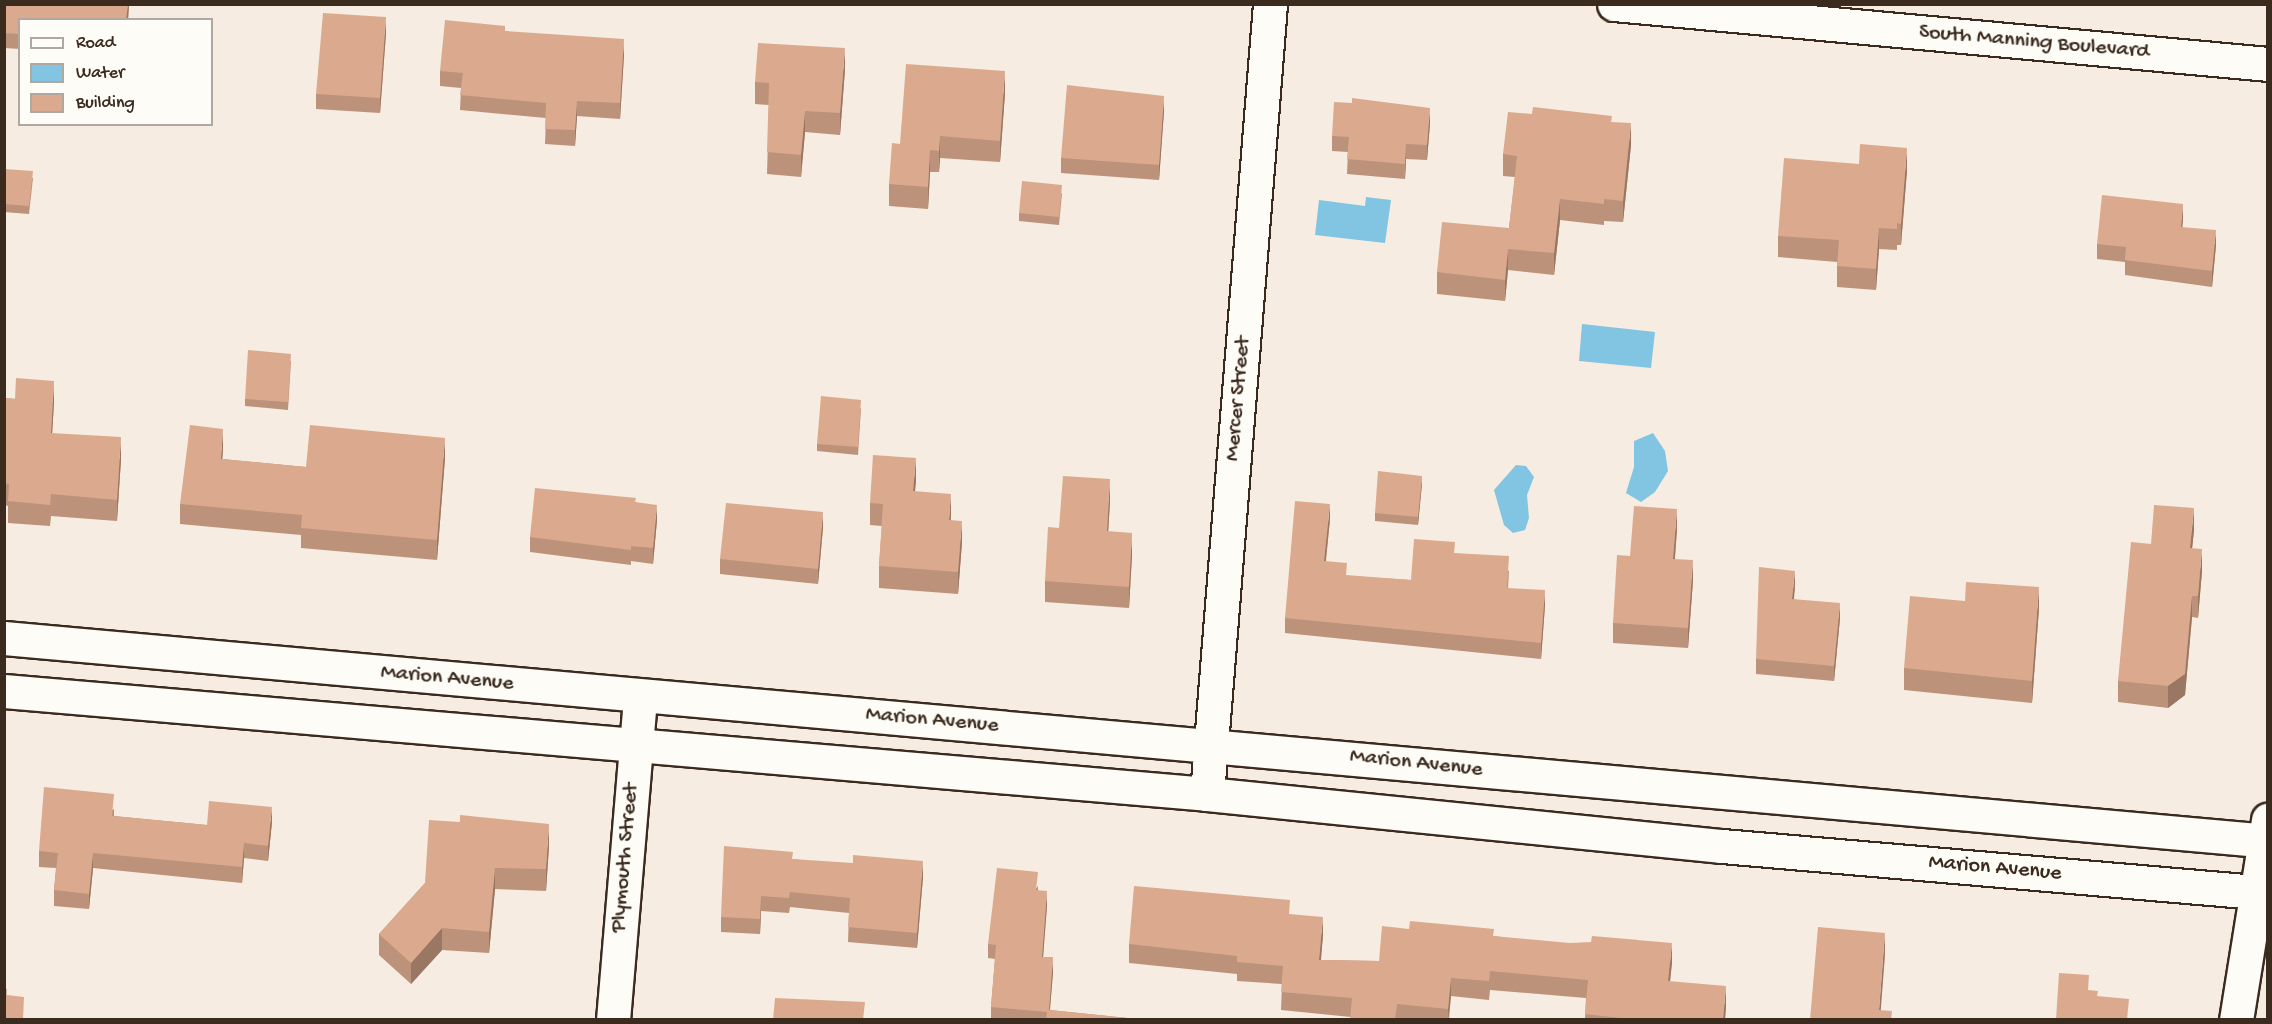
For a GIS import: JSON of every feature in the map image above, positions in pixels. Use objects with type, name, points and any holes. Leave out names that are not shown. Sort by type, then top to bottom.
[{"type":"street","name":"Mercer Street","points":[[1207,794],[1270,4]]},
{"type":"street","name":"South Manning Boulevard","points":[[1614,4],[1802,13],[2268,64]]},
{"type":"street","name":"Marion Avenue","points":[[4,638],[640,697],[1211,744],[1730,795],[2267,834]]},
{"type":"street","points":[[129,702],[133,649]]},
{"type":"street","name":"Marion Avenue","points":[[4,691],[636,748],[1207,794],[1722,846],[2263,892]]},
{"type":"street","name":"Plymouth Street","points":[[613,1020],[640,697]]},
{"type":"street","points":[[1722,846],[1730,795]]},
{"type":"street","points":[[2236,1020],[2263,892],[2267,834]]},
{"type":"water","points":[[1366,197],[1391,200],[1385,243],[1315,235],[1319,200],[1365,206]]},
{"type":"water","points":[[1582,324],[1655,332],[1651,368],[1579,361]]},
{"type":"water","points":[[1653,433],[1665,451],[1668,471],[1655,492],[1641,502],[1626,493],[1634,467],[1634,441]]},
{"type":"water","points":[[1516,465],[1526,466],[1534,477],[1527,495],[1529,518],[1525,530],[1513,533],[1504,525],[1494,490]]},
{"type":"building","points":[[4,4],[128,4],[126,18],[18,18],[18,34],[4,33]]},
{"type":"building","points":[[323,13],[386,17],[380,98],[316,94]]},
{"type":"building","points":[[445,20],[505,26],[505,31],[624,39],[620,103],[577,101],[575,130],[545,129],[546,103],[460,95],[463,73],[440,71]]},
{"type":"building","points":[[758,43],[845,48],[840,113],[805,111],[801,155],[767,152],[769,83],[755,82]]},
{"type":"building","points":[[906,64],[1005,71],[1000,141],[940,136],[939,151],[930,150],[928,187],[889,184],[892,143],[900,144]]},
{"type":"building","points":[[1067,85],[1164,96],[1159,165],[1061,158]]},
{"type":"building","points":[[1352,98],[1430,108],[1427,145],[1406,144],[1405,164],[1347,159],[1349,137],[1332,136],[1334,102],[1352,103]]},
{"type":"building","points":[[1533,107],[1612,116],[1611,122],[1631,123],[1623,201],[1604,199],[1604,204],[1560,199],[1554,253],[1508,249],[1505,280],[1437,272],[1442,222],[1509,228],[1517,156],[1503,154],[1508,112],[1532,114]]},
{"type":"building","points":[[1860,144],[1907,148],[1901,224],[1897,223],[1897,229],[1879,228],[1876,269],[1837,266],[1839,240],[1778,236],[1784,158],[1859,164]]},
{"type":"building","points":[[4,169],[33,171],[29,206],[4,204]]},
{"type":"building","points":[[1022,181],[1062,185],[1059,217],[1019,213]]},
{"type":"building","points":[[2102,195],[2183,204],[2181,227],[2216,230],[2212,271],[2125,260],[2126,247],[2097,244]]},
{"type":"building","points":[[248,350],[291,354],[288,402],[245,399]]},
{"type":"building","points":[[16,378],[54,381],[51,433],[121,437],[117,500],[51,494],[50,505],[8,501],[9,484],[4,484],[4,398],[15,399]]},
{"type":"building","points":[[821,396],[861,400],[858,447],[817,444]]},
{"type":"building","points":[[190,425],[223,429],[221,459],[306,467],[310,425],[445,438],[437,540],[301,528],[302,515],[180,504]]},
{"type":"building","points":[[873,455],[916,458],[913,491],[951,494],[949,520],[962,521],[958,572],[879,566],[883,504],[870,503]]},
{"type":"building","points":[[1378,471],[1422,476],[1418,517],[1375,513]]},
{"type":"building","points":[[1063,476],[1110,479],[1107,531],[1132,533],[1129,587],[1045,581],[1048,527],[1059,528]]},
{"type":"building","points":[[535,488],[636,498],[635,502],[657,505],[653,548],[631,546],[631,550],[530,537]]},
{"type":"building","points":[[1295,501],[1330,504],[1324,561],[1347,563],[1346,575],[1411,580],[1414,539],[1455,542],[1454,553],[1509,556],[1507,588],[1545,590],[1541,643],[1285,618]]},
{"type":"building","points":[[726,503],[823,512],[818,569],[720,559]]},
{"type":"building","points":[[2154,505],[2194,508],[2190,548],[2202,549],[2198,596],[2192,596],[2185,674],[2168,686],[2118,681],[2131,542],[2151,544]]},
{"type":"building","points":[[1634,506],[1677,509],[1673,559],[1693,560],[1688,628],[1613,623],[1617,555],[1630,556]]},
{"type":"building","points":[[1759,567],[1795,571],[1792,599],[1840,603],[1834,666],[1756,659]]},
{"type":"building","points":[[1966,582],[2039,587],[2032,681],[1904,668],[1910,596],[1965,601]]},
{"type":"building","points":[[44,787],[114,794],[112,816],[207,825],[209,801],[272,807],[268,846],[244,843],[242,867],[93,853],[89,894],[54,890],[58,853],[39,851]]},
{"type":"building","points":[[460,815],[549,824],[546,869],[495,868],[489,932],[442,928],[411,963],[379,934],[425,883],[429,820],[460,822]]},
{"type":"building","points":[[724,846],[793,852],[792,859],[853,863],[853,855],[923,861],[917,933],[848,927],[850,898],[790,892],[789,898],[761,896],[760,919],[721,917]]},
{"type":"building","points":[[997,868],[1038,872],[1036,890],[1047,891],[1042,957],[1053,957],[1049,1010],[1147,1020],[1046,1020],[1047,1012],[991,1007],[996,945],[988,944]]},
{"type":"building","points":[[1134,886],[1290,900],[1289,914],[1323,917],[1319,960],[1379,961],[1382,926],[1409,929],[1410,921],[1494,929],[1493,936],[1570,943],[1591,942],[1592,936],[1672,943],[1668,981],[1726,986],[1723,1020],[1640,1020],[1585,1014],[1588,980],[1490,971],[1489,981],[1451,978],[1448,1009],[1397,1004],[1395,1020],[1350,1020],[1352,998],[1281,992],[1283,966],[1237,962],[1237,956],[1129,944]]},
{"type":"building","points":[[1818,927],[1885,933],[1879,1010],[1892,1011],[1891,1020],[1810,1020]]},
{"type":"building","points":[[2059,973],[2089,975],[2088,990],[2098,991],[2097,996],[2129,999],[2127,1020],[2056,1020]]},
{"type":"building","points":[[4,988],[7,989],[7,995],[24,997],[23,1020],[4,1020]]},
{"type":"building","points":[[775,998],[865,1002],[863,1020],[773,1020]]}]
